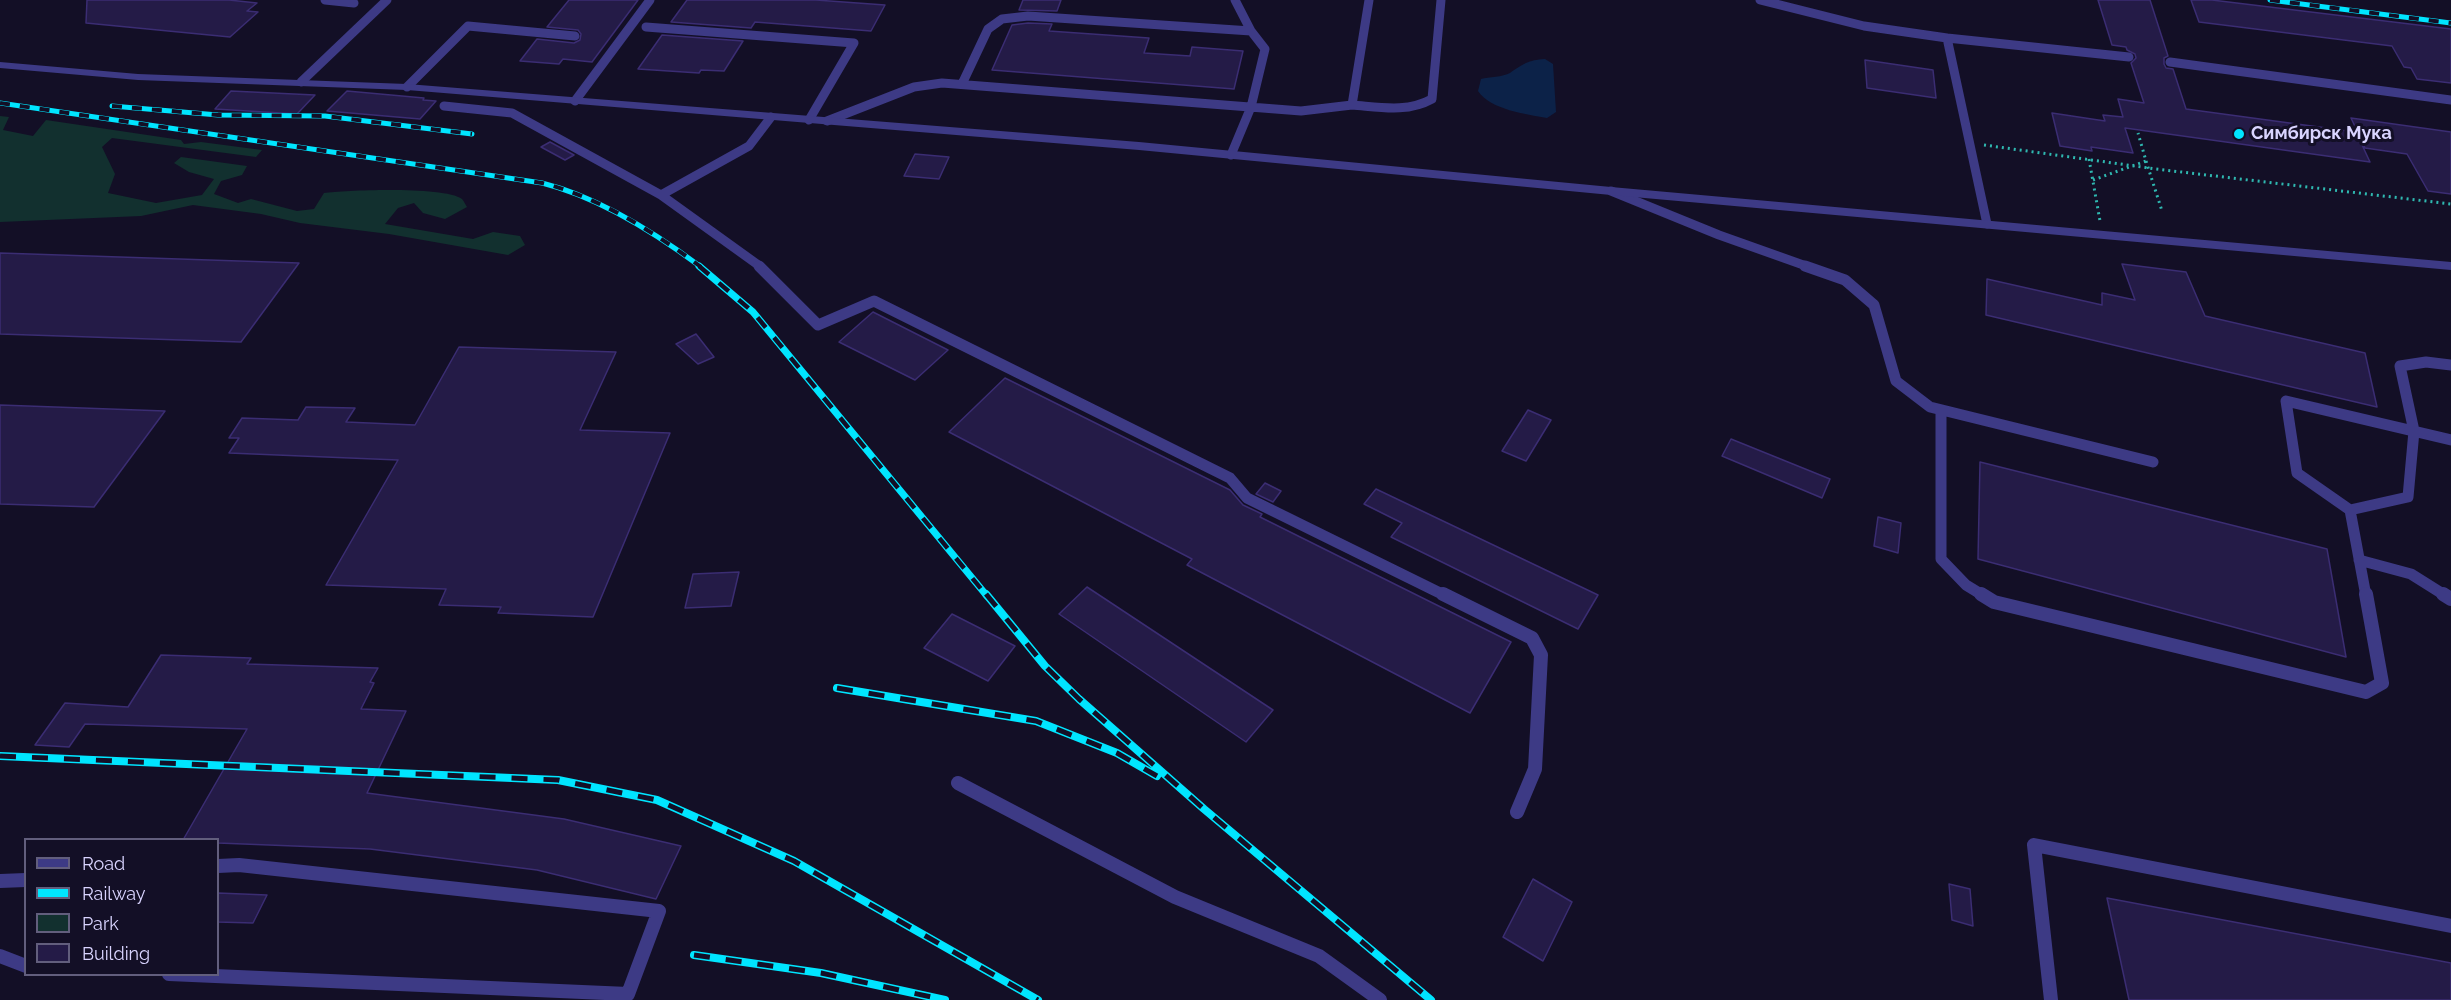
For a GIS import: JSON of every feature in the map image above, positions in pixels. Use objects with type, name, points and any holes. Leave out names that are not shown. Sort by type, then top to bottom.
[{"type":"street","points":[[0,65],[138,77],[407,87],[1232,154],[1611,191],[2451,266]]},
{"type":"lane","points":[[325,0],[354,3]]},
{"type":"lane","points":[[301,82],[387,0]]},
{"type":"lane","points":[[575,101],[650,0]]},
{"type":"lane","points":[[1232,154],[1251,108],[1265,49],[1251,31],[1235,0]]},
{"type":"lane","points":[[1352,105],[1369,0]]},
{"type":"lane","points":[[827,121],[914,87],[942,83],[1301,111],[1352,105],[1407,107],[1424,105],[1432,99],[1441,0]]},
{"type":"lane","points":[[1760,0],[1864,26],[1947,38],[2129,57]]},
{"type":"lane","points":[[962,84],[988,29],[1002,19],[1028,16],[1251,31]]},
{"type":"lane","points":[[407,87],[468,26],[575,36]]},
{"type":"lane","points":[[646,27],[854,43],[809,120]]},
{"type":"lane","points":[[1947,38],[1987,224]]},
{"type":"lane","points":[[2170,62],[2451,100]]},
{"type":"lane","points":[[444,106],[512,113],[645,183],[761,267],[818,325],[874,301],[1230,478],[1246,498],[1532,638],[1541,655],[1535,769],[1517,812]]},
{"type":"lane","points":[[661,195],[749,146],[771,117]]},
{"type":"lane","points":[[1611,191],[1719,235],[1845,280],[1874,305],[1896,381],[1930,407],[2153,462]]},
{"type":"lane","points":[[2350,510],[2408,497],[2414,431],[2400,366],[2426,362],[2451,365]]},
{"type":"lane","points":[[1941,410],[1941,559],[1966,585],[1994,602],[2366,692],[2382,683],[2350,510],[2297,473],[2286,401],[2451,440]]},
{"type":"lane","points":[[2359,560],[2411,574],[2451,599]]},
{"type":"lane","points":[[958,783],[1175,897],[1319,956],[1380,1000]]},
{"type":"lane","points":[[2051,1000],[2034,845],[2451,926]]},
{"type":"lane","points":[[193,976],[628,994],[659,911],[238,865],[219,867]]},
{"type":"lane","points":[[0,881],[24,880]]},
{"type":"lane","points":[[0,956],[24,965]]},
{"type":"path","points":[[2138,133],[2162,211]]},
{"type":"path","points":[[1968,142],[2148,168],[2451,204]]},
{"type":"path","points":[[2089,159],[2103,234]]},
{"type":"path","points":[[2093,180],[2146,161]]},
{"type":"green space","points":[[0,116],[9,117],[3,130],[33,136],[46,120],[181,140],[184,144],[201,142],[262,150],[256,157],[112,138],[102,147],[115,174],[108,193],[156,203],[202,195],[214,179],[189,172],[174,163],[181,157],[247,166],[242,175],[221,181],[214,194],[238,203],[251,199],[297,211],[314,209],[324,193],[395,190],[436,192],[462,199],[467,207],[445,219],[423,213],[414,203],[398,208],[385,224],[473,239],[493,232],[520,236],[525,245],[508,255],[389,234],[300,223],[261,214],[193,205],[141,216],[0,222]]},
{"type":"water","points":[[1545,59],[1553,64],[1556,112],[1547,118],[1500,107],[1491,103],[1478,91],[1481,79],[1507,74],[1526,63]]},
{"type":"building","points":[[87,0],[229,0],[257,3],[247,11],[258,12],[230,37],[86,23]]},
{"type":"building","points":[[569,0],[638,0],[592,62],[563,59],[559,64],[520,61],[537,39],[574,43],[580,40],[581,34],[578,30],[547,27]]},
{"type":"building","points":[[687,0],[816,0],[885,5],[871,31],[755,22],[751,28],[671,22]]},
{"type":"building","points":[[1023,0],[1061,0],[1057,11],[1019,10]]},
{"type":"building","points":[[2098,0],[2150,0],[2168,56],[2164,58],[2164,64],[2166,68],[2173,69],[2186,109],[2356,132],[2370,162],[2125,128],[2133,153],[2091,147],[2092,151],[2060,146],[2052,113],[2105,121],[2103,115],[2123,117],[2118,99],[2144,103],[2131,63],[2136,58],[2135,54],[2126,47],[2112,45]]},
{"type":"building","points":[[2191,0],[2212,0],[2451,29],[2451,83],[2417,79],[2411,68],[2404,67],[2392,46],[2199,22]]},
{"type":"building","points":[[1052,24],[1049,31],[1149,38],[1144,53],[1190,56],[1192,47],[1243,51],[1234,89],[992,70],[1012,25]]},
{"type":"building","points":[[662,35],[743,41],[724,71],[701,70],[699,73],[638,69]]},
{"type":"building","points":[[1865,60],[1933,70],[1936,98],[1867,88]]},
{"type":"building","points":[[231,91],[315,95],[297,114],[215,109]]},
{"type":"building","points":[[347,91],[436,101],[420,119],[327,111]]},
{"type":"building","points":[[2351,118],[2451,132],[2451,194],[2428,191],[2407,154],[2365,148]]},
{"type":"building","points":[[550,142],[574,155],[565,160],[541,147]]},
{"type":"building","points":[[915,154],[949,157],[939,179],[904,176]]},
{"type":"building","points":[[0,253],[299,263],[241,342],[0,334]]},
{"type":"building","points":[[2122,264],[2186,272],[2205,316],[2365,353],[2377,407],[1986,315],[1987,279],[2102,305],[2102,293],[2135,300]]},
{"type":"building","points":[[873,312],[948,350],[915,380],[839,342]]},
{"type":"building","points":[[696,334],[714,357],[698,364],[676,344]]},
{"type":"building","points":[[459,347],[616,352],[580,430],[670,433],[593,617],[498,613],[501,607],[439,605],[446,589],[326,585],[398,460],[229,453],[239,438],[229,438],[242,418],[298,420],[306,407],[355,408],[346,422],[415,425]]},
{"type":"building","points":[[1005,378],[1230,490],[1243,505],[1262,514],[1260,517],[1511,642],[1470,713],[1187,565],[1192,559],[949,432]]},
{"type":"building","points":[[0,405],[165,411],[94,507],[0,504]]},
{"type":"building","points":[[1528,410],[1551,420],[1526,461],[1502,451]]},
{"type":"building","points":[[1731,439],[1830,479],[1822,498],[1722,456]]},
{"type":"building","points":[[1980,462],[2327,549],[2346,657],[1978,559]]},
{"type":"building","points":[[1265,483],[1281,491],[1273,502],[1256,494]]},
{"type":"building","points":[[1376,489],[1598,595],[1578,629],[1391,537],[1402,523],[1364,504]]},
{"type":"building","points":[[1878,517],[1901,523],[1898,553],[1874,546]]},
{"type":"building","points":[[739,572],[731,606],[685,608],[693,574]]},
{"type":"building","points":[[1087,587],[1273,710],[1246,742],[1059,614]]},
{"type":"building","points":[[952,614],[1015,646],[988,681],[924,648]]},
{"type":"building","points":[[161,655],[251,658],[247,664],[378,668],[370,682],[374,683],[361,709],[406,711],[367,793],[564,819],[681,846],[656,899],[537,870],[370,849],[219,843],[219,838],[184,838],[247,729],[85,724],[69,747],[35,745],[65,703],[128,707]]},
{"type":"building","points":[[1533,879],[1572,902],[1543,961],[1503,937]]},
{"type":"building","points":[[1949,884],[1970,889],[1973,926],[1952,920]]},
{"type":"building","points":[[219,893],[267,895],[253,923],[219,922]]},
{"type":"building","points":[[2107,898],[2451,963],[2451,1000],[2129,1000]]},
{"type":"railway","points":[[2270,0],[2451,23]]},
{"type":"railway","points":[[0,103],[542,183],[584,197],[625,217],[701,267]]},
{"type":"railway","points":[[112,106],[218,115],[325,116],[472,134]]},
{"type":"railway","points":[[699,266],[753,312],[987,596]]},
{"type":"railway","points":[[986,594],[1045,666],[1079,699],[1204,809],[1431,1000]]},
{"type":"railway","points":[[837,688],[1036,721],[1117,753],[1157,776]]},
{"type":"railway","points":[[0,756],[558,780],[657,800],[794,861],[1038,1000]]},
{"type":"railway","points":[[694,955],[821,973],[945,1000]]},
{"type":"place","name":"Симбирск Мука","points":[[2239,134]]}]
